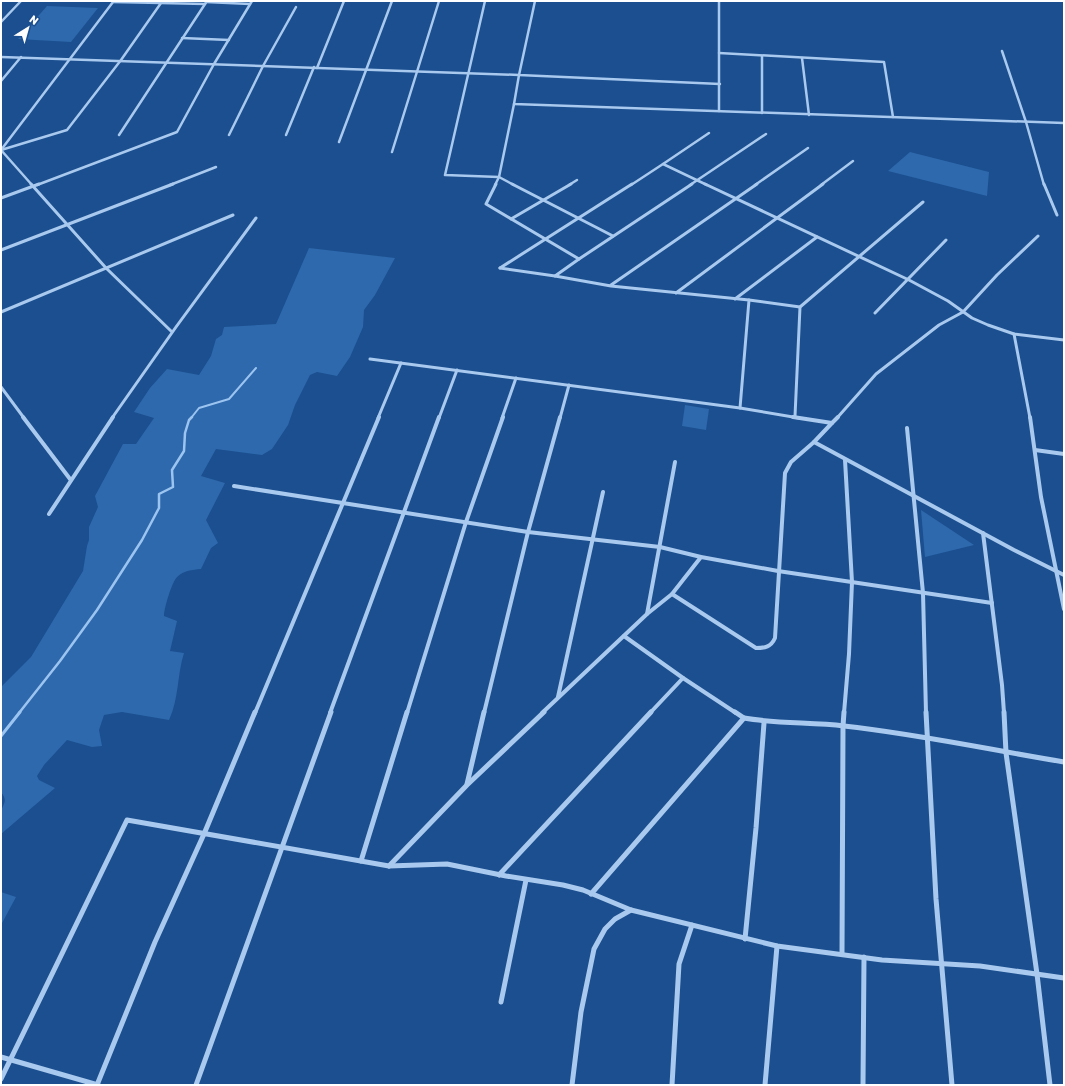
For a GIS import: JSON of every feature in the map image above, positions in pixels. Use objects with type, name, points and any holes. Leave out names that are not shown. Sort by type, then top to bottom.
[{"type":"street","points":[[1,22],[21,1]]},
{"type":"street","points":[[286,135],[344,1]]},
{"type":"street","points":[[339,142],[392,1]]},
{"type":"street","points":[[392,152],[439,1]]},
{"type":"street","points":[[485,1],[467,73],[461,107],[445,175],[498,177],[613,236]]},
{"type":"street","points":[[535,1],[498,177],[486,204],[579,259]]},
{"type":"street","points":[[719,1],[719,111]]},
{"type":"street","points":[[1,150],[113,2],[251,2]]},
{"type":"street","points":[[119,135],[206,2]]},
{"type":"street","points":[[1,198],[177,132],[214,64],[251,2]]},
{"type":"street","points":[[1,150],[67,130],[121,60],[161,3]]},
{"type":"street","points":[[229,134],[263,66],[296,7]]},
{"type":"street","points":[[182,38],[229,40]]},
{"type":"street","points":[[1002,51],[1026,122],[1042,180],[1058,216]]},
{"type":"street","points":[[719,53],[884,62],[893,117]]},
{"type":"street","points":[[762,56],[762,113]]},
{"type":"street","points":[[1,57],[418,71],[720,84]]},
{"type":"street","points":[[1,81],[21,57]]},
{"type":"street","points":[[802,58],[809,115]]},
{"type":"street","points":[[514,104],[1064,123]]},
{"type":"street","points":[[709,132],[663,164],[544,238],[500,268],[611,286],[735,300],[749,300],[800,307]]},
{"type":"street","points":[[555,276],[766,134]]},
{"type":"street","points":[[611,286],[808,148]]},
{"type":"street","points":[[1,150],[34,185],[106,268],[171,331]]},
{"type":"street","points":[[676,293],[853,161]]},
{"type":"street","points":[[663,164],[909,280],[988,325],[1014,334],[1064,340]]},
{"type":"street","points":[[1,250],[216,167]]},
{"type":"street","points":[[512,219],[577,180]]},
{"type":"street","points":[[795,416],[800,307],[923,202]]},
{"type":"street","points":[[1,312],[233,215]]},
{"type":"street","points":[[49,514],[70,479],[171,331],[256,218]]},
{"type":"street","points":[[672,594],[756,648],[766,648],[773,644],[776,638],[778,571],[786,473],[791,462],[814,442],[876,374],[939,325],[963,312],[997,275],[1038,236]]},
{"type":"street","points":[[735,300],[817,237]]},
{"type":"street","points":[[875,313],[909,280],[946,240]]},
{"type":"street","points":[[740,408],[749,300]]},
{"type":"street","points":[[1014,334],[1041,497],[1064,609]]},
{"type":"street","points":[[370,359],[740,408],[832,423]]},
{"type":"street","points":[[1,1057],[97,1085],[155,942],[204,834],[401,363]]},
{"type":"street","points":[[196,1085],[403,512],[457,370]]},
{"type":"street","points":[[361,861],[466,522],[516,378]]},
{"type":"street","points":[[467,786],[528,532],[569,385]]},
{"type":"street","points":[[1,387],[70,479]]},
{"type":"street","points":[[907,428],[912,496],[923,593],[927,737],[936,899],[952,1085]]},
{"type":"street","points":[[814,442],[912,496],[1064,575]]},
{"type":"street","points":[[1034,450],[1064,454]]},
{"type":"street","points":[[842,954],[843,726],[852,581],[845,484],[845,460]]},
{"type":"street","points":[[647,614],[675,462]]},
{"type":"street","points":[[234,486],[528,532],[592,538],[660,547],[700,557],[778,571],[992,603]]},
{"type":"street","points":[[558,698],[603,492]]},
{"type":"street","points":[[983,533],[1002,685],[1006,753],[1037,974],[1050,1085]]},
{"type":"street","points":[[389,866],[467,786],[558,698],[647,614],[672,594],[700,557]]},
{"type":"street","points":[[624,636],[683,678],[744,718],[764,723],[843,726],[927,737],[1006,753],[1064,762]]},
{"type":"street","points":[[499,875],[683,678]]},
{"type":"street","points":[[591,894],[744,718]]},
{"type":"street","points":[[745,939],[756,828],[764,723]]},
{"type":"street","points":[[1,1079],[127,820],[389,866],[447,864],[526,880],[563,885],[632,910],[778,946],[896,962],[980,966],[1064,978]]},
{"type":"street","points":[[501,1002],[526,880]]},
{"type":"street","points":[[572,1085],[581,1012],[594,949],[605,929],[615,919],[632,910]]},
{"type":"street","points":[[672,1085],[678,964],[692,925]]},
{"type":"street","points":[[765,1085],[778,946]]},
{"type":"street","points":[[863,1085],[864,957]]},
{"type":"shaded area","points":[[47,6],[98,8],[71,42],[18,39]]},
{"type":"shaded area","points":[[910,152],[989,172],[987,196],[888,171]]},
{"type":"shaded area","points":[[309,248],[395,258],[375,295],[364,310],[363,327],[350,357],[337,376],[317,372],[310,375],[295,405],[288,425],[272,449],[262,455],[216,449],[201,476],[225,483],[206,520],[218,543],[211,548],[201,569],[185,572],[177,577],[167,601],[164,616],[177,621],[170,651],[184,653],[175,704],[169,720],[122,712],[104,715],[99,730],[102,746],[92,747],[67,740],[44,765],[37,776],[39,780],[55,788],[1,834],[1,813],[5,798],[1,792],[1,687],[31,657],[83,571],[89,540],[89,527],[98,507],[95,496],[123,444],[136,444],[154,418],[134,412],[150,388],[167,369],[199,375],[211,356],[216,339],[222,335],[224,327],[276,324]]},
{"type":"shaded area","points":[[685,405],[709,409],[706,430],[682,426]]},
{"type":"shaded area","points":[[921,510],[974,545],[925,557]]},
{"type":"shaded area","points":[[1,892],[16,897],[1,925]]},
{"type":"waterway","points":[[191,418],[199,408],[229,399],[256,368]]},
{"type":"waterway","points":[[19,713],[60,661],[97,610],[142,540],[159,508],[159,494],[173,487],[172,470],[184,451],[185,433],[191,418]]},
{"type":"waterway","points":[[1,736],[20,712]]}]
